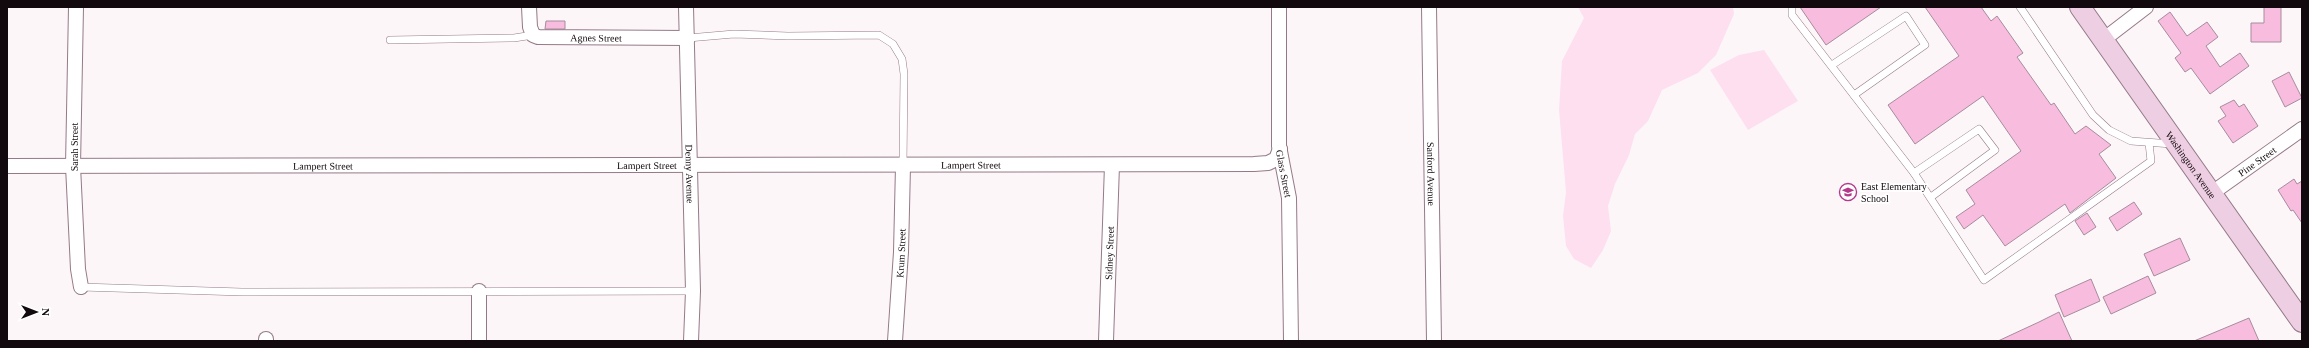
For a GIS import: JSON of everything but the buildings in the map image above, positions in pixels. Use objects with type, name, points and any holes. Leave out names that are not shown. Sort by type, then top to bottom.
[{"type":"main road","name":"Washington Avenue","points":[[2080,7],[2302,322]]},
{"type":"street","name":"Sarah Street","points":[[76,7],[73,166],[78,269],[81,286]]},
{"type":"street","points":[[530,7],[530,27],[533,34]]},
{"type":"street","name":"Denny Avenue","points":[[686,7],[688,38],[693,291],[691,341]]},
{"type":"street","name":"Glass Street","points":[[1279,7],[1280,149],[1288,198],[1291,341]]},
{"type":"street","name":"Sanford Avenue","points":[[1429,7],[1434,341]]},
{"type":"street","points":[[2104,40],[2146,7]]},
{"type":"street","name":"Agnes Street","points":[[533,34],[570,38],[688,38]]},
{"type":"street","name":"Pine Street","points":[[2212,193],[2302,129]]},
{"type":"street","name":"Lampert Street","points":[[7,166],[690,164],[903,166],[1268,163],[1276,159],[1280,149]]},
{"type":"street","name":"Sidney Street","points":[[1106,341],[1112,165]]},
{"type":"street","name":"Krum Street","points":[[895,341],[901,252],[903,166]]},
{"type":"street","points":[[479,292],[479,341]]},
{"type":"lane","points":[[1792,7],[1792,15],[1914,173],[1984,280],[2151,161],[2149,143]]},
{"type":"lane","points":[[2020,7],[2093,115],[2109,130],[2131,141],[2177,144]]},
{"type":"lane","points":[[1832,65],[1906,16],[1925,46],[1854,95]]},
{"type":"lane","points":[[390,40],[514,38],[533,34]]},
{"type":"lane","points":[[688,38],[734,34],[788,36],[879,35],[893,44],[902,59],[904,74],[903,166]]},
{"type":"lane","points":[[1914,173],[1979,129],[1995,150],[1930,197]]},
{"type":"lane","points":[[81,286],[242,292],[693,291]]},
{"type":"shaded area","points":[[1578,7],[1733,7],[1734,14],[1716,55],[1698,73],[1662,90],[1648,121],[1635,134],[1629,155],[1615,184],[1608,206],[1611,231],[1603,250],[1591,268],[1574,259],[1566,246],[1563,216],[1566,192],[1559,110],[1562,61],[1584,18]]},
{"type":"shaded area","points":[[1764,50],[1798,101],[1748,130],[1710,70],[1739,55]]},
{"type":"place","name":"East Elementary School","points":[[1848,192]]}]
